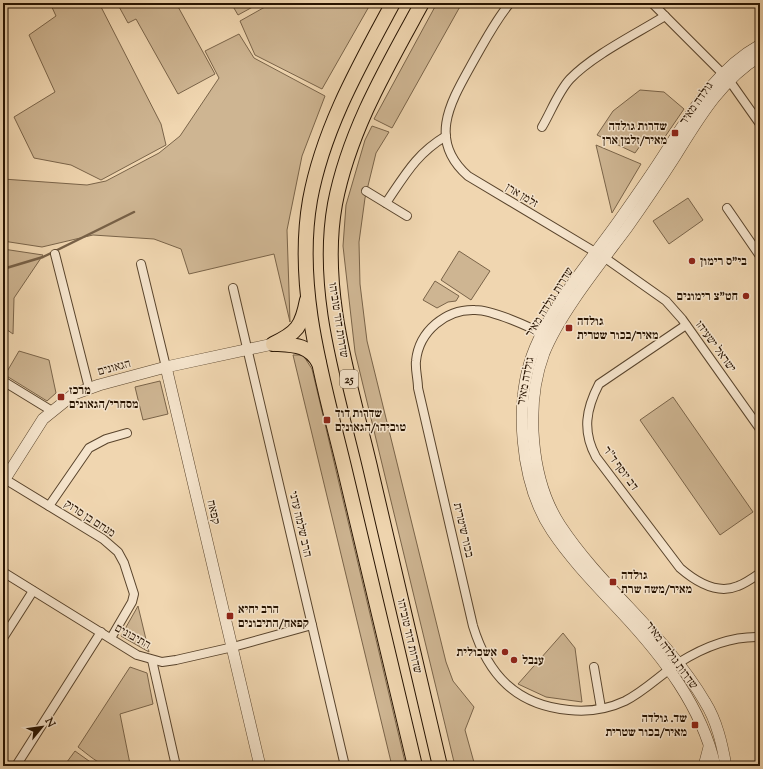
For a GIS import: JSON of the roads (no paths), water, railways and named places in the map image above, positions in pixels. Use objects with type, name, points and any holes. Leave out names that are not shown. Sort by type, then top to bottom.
[{"type":"highway","name":"שדרות דוד טוביהו","points":[[393,3],[344,96],[328,135],[316,171],[310,202],[306,238],[308,292],[321,368],[415,766]]},
{"type":"highway","name":"שדרות דוד טוביהו","points":[[422,3],[373,95],[349,150],[340,178],[334,206],[331,262],[333,289],[342,346],[440,766]]},
{"type":"highway","points":[[273,344],[292,335],[297,329],[303,316],[308,292]]},
{"type":"highway","points":[[273,344],[297,345],[304,347],[316,357],[321,368]]},
{"type":"street","name":"זלמן ארן","points":[[510,3],[495,22],[456,94],[447,116],[446,136],[449,151],[456,166],[468,176],[600,256]]},
{"type":"street","points":[[652,3],[726,77],[760,124]]},
{"type":"street","points":[[542,127],[569,80],[592,61],[665,16]]},
{"type":"street","name":"שדרות גולדה מאיר","points":[[715,766],[709,742],[702,723],[670,671],[645,638],[576,563],[552,530],[536,496],[525,454],[522,411],[530,364],[535,348],[547,336],[555,312],[600,256],[654,170],[709,87],[726,77],[741,57],[760,45]]},
{"type":"street","name":"גולדה מאיר","points":[[726,77],[760,56]]},
{"type":"street","points":[[386,203],[416,159],[432,144],[446,136]]},
{"type":"street","points":[[366,190],[408,216]]},
{"type":"street","points":[[727,208],[760,256]]},
{"type":"street","points":[[55,254],[89,388]]},
{"type":"street","name":"ישראל ישעיהו","points":[[600,256],[666,302],[686,325],[760,429]]},
{"type":"street","name":"קפאח","points":[[141,264],[260,766]]},
{"type":"street","name":"הרב שלמה עדני","points":[[233,288],[345,766]]},
{"type":"street","name":"בכור שיטרית","points":[[547,336],[491,312],[462,310],[450,314],[431,328],[423,338],[416,361],[418,388],[473,626],[489,664],[503,682],[514,691],[540,705],[580,711],[601,708],[624,702],[670,671],[679,663],[722,642],[733,639],[760,637]]},
{"type":"street","name":"דב יוסף ד\"ר","points":[[686,325],[599,384],[593,396],[588,413],[587,436],[596,456],[680,568],[690,577],[701,583],[726,589],[738,587],[760,574]]},
{"type":"street","name":"גולדה מאיר","points":[[547,336],[532,411],[536,456],[550,505],[560,525],[584,557],[679,663]]},
{"type":"street","name":"הגאונים","points":[[4,479],[36,429],[52,411],[74,394],[89,388],[166,368],[273,344]]},
{"type":"street","points":[[3,381],[52,411]]},
{"type":"street","name":"מנחם בן סרוק","points":[[49,506],[89,448],[106,439],[127,433]]},
{"type":"street","name":"מנחם בן סרוק","points":[[4,479],[103,539],[118,552],[124,563],[134,594],[132,602],[111,638]]},
{"type":"street","name":"התיבונים","points":[[3,572],[137,655],[162,662],[233,647],[312,625]]},
{"type":"street","points":[[3,638],[33,590]]},
{"type":"street","points":[[16,766],[101,632]]},
{"type":"street","points":[[152,660],[176,766]]},
{"type":"street","name":"שדרות גולדה מאיר","points":[[679,663],[712,715],[726,766]]},
{"type":"street","points":[[594,667],[601,708]]},
{"type":"street","points":[[704,766],[709,742]]},
{"type":"waterway","points":[[3,269],[43,257],[134,212]]},
{"type":"place","name":"שדרות גולדה מאיר/זלמן ארן","points":[[675,133]]},
{"type":"place","name":"בי\"ס רימון","points":[[692,261]]},
{"type":"place","name":"חט\"צ רימונים","points":[[746,296]]},
{"type":"place","name":"גולדה מאיר/בכור שטרית","points":[[569,328]]},
{"type":"place","name":"מרכז מסחרי/הגאונים","points":[[61,397]]},
{"type":"place","name":"שדרות דוד טוביהו/הגאונים","points":[[327,420]]},
{"type":"place","name":"גולדה מאיר/משה שרת","points":[[613,582]]},
{"type":"place","name":"הרב יחיא קפאח/התיבונים","points":[[230,616]]},
{"type":"place","name":"אשכולית","points":[[505,652]]},
{"type":"place","name":"ענבל","points":[[514,660]]},
{"type":"place","name":"שד. גולדה מאיר/בכור שטרית","points":[[695,725]]}]
